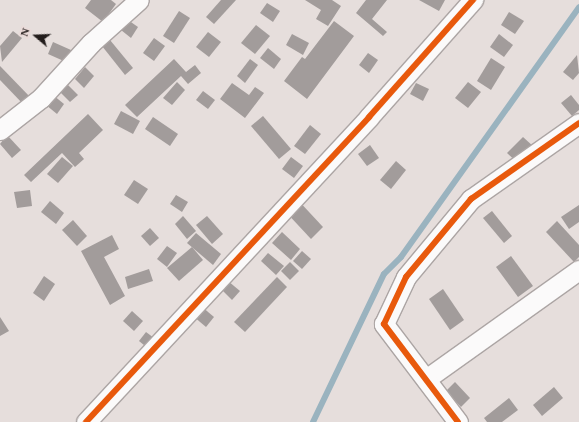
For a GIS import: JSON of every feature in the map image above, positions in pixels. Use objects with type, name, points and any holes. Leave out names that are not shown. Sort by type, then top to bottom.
[{"type":"street","points":[[0,130],[41,98],[91,43],[139,0]]},
{"type":"street","points":[[86,422],[369,117],[473,0]]},
{"type":"street","points":[[458,422],[384,324],[406,277],[471,199],[579,123]]},
{"type":"street","points":[[426,379],[579,270]]},
{"type":"building","points":[[91,0],[111,0],[116,4],[103,22],[85,8]]},
{"type":"building","points":[[221,0],[236,0],[214,24],[206,17]]},
{"type":"building","points":[[305,0],[332,0],[341,6],[328,26],[316,19],[321,10]]},
{"type":"building","points":[[366,0],[387,0],[372,19],[387,32],[383,36],[356,13]]},
{"type":"building","points":[[419,0],[445,0],[439,11]]},
{"type":"building","points":[[267,3],[280,11],[273,22],[260,13]]},
{"type":"building","points":[[179,11],[190,18],[174,43],[163,36]]},
{"type":"building","points":[[509,12],[524,21],[515,34],[501,25]]},
{"type":"building","points":[[128,20],[138,27],[131,38],[121,30]]},
{"type":"building","points":[[334,21],[354,36],[307,99],[284,81],[302,57],[305,59]]},
{"type":"building","points":[[256,25],[270,36],[255,54],[241,43]]},
{"type":"building","points":[[13,31],[22,38],[2,62],[0,46]]},
{"type":"building","points":[[208,32],[221,42],[209,57],[196,47]]},
{"type":"building","points":[[292,34],[309,43],[303,55],[286,45]]},
{"type":"building","points":[[499,34],[513,45],[504,57],[490,47]]},
{"type":"building","points":[[154,38],[165,46],[154,61],[143,53]]},
{"type":"building","points":[[110,40],[133,68],[125,75],[102,46]]},
{"type":"building","points":[[53,42],[71,50],[66,62],[48,54]]},
{"type":"building","points":[[268,48],[281,59],[274,69],[260,58]]},
{"type":"building","points":[[368,53],[378,60],[369,73],[359,65]]},
{"type":"building","points":[[577,55],[579,73],[573,80],[563,72]]},
{"type":"building","points":[[491,58],[505,67],[491,90],[477,81]]},
{"type":"building","points":[[174,59],[186,72],[195,65],[201,73],[188,84],[181,76],[137,117],[125,105]]},
{"type":"building","points":[[250,59],[258,65],[245,83],[237,76]]},
{"type":"building","points":[[0,66],[31,98],[24,105],[0,80]]},
{"type":"building","points":[[85,67],[94,76],[84,88],[75,79]]},
{"type":"building","points":[[177,82],[185,90],[172,105],[163,98]]},
{"type":"building","points":[[468,82],[481,92],[468,108],[455,98]]},
{"type":"building","points":[[232,83],[249,95],[255,87],[264,93],[245,118],[220,99]]},
{"type":"building","points":[[416,83],[429,89],[423,101],[410,94]]},
{"type":"building","points":[[67,84],[78,95],[70,102],[59,91]]},
{"type":"building","points":[[203,91],[215,100],[208,109],[196,100]]},
{"type":"building","points":[[53,95],[64,104],[57,114],[46,105]]},
{"type":"building","points":[[571,95],[579,105],[579,110],[572,116],[561,103]]},
{"type":"building","points":[[121,111],[140,121],[133,134],[114,124]]},
{"type":"building","points":[[88,114],[103,130],[79,153],[84,159],[75,167],[62,153],[31,182],[24,175]]},
{"type":"building","points":[[263,116],[291,149],[279,159],[251,126]]},
{"type":"building","points":[[153,117],[178,134],[170,146],[145,129]]},
{"type":"building","points":[[310,125],[321,134],[305,154],[294,146]]},
{"type":"building","points":[[7,135],[21,150],[12,158],[0,144]]},
{"type":"building","points":[[523,137],[534,147],[518,163],[507,153]]},
{"type":"building","points":[[370,145],[379,158],[367,166],[358,154]]},
{"type":"building","points":[[62,157],[73,166],[58,183],[47,174]]},
{"type":"building","points":[[291,157],[303,166],[294,178],[282,169]]},
{"type":"building","points":[[396,161],[406,170],[391,189],[380,180]]},
{"type":"building","points":[[134,180],[148,189],[138,204],[124,195]]},
{"type":"building","points":[[30,190],[32,206],[17,208],[14,192]]},
{"type":"building","points":[[176,195],[188,202],[182,212],[170,204]]},
{"type":"building","points":[[296,198],[323,227],[311,239],[284,210]]},
{"type":"building","points":[[50,201],[64,213],[56,224],[41,212]]},
{"type":"building","points":[[579,205],[579,222],[569,229],[561,217]]},
{"type":"building","points":[[492,211],[512,236],[504,243],[483,218]]},
{"type":"building","points":[[183,216],[196,231],[187,239],[175,224]]},
{"type":"building","points":[[207,216],[223,234],[212,244],[196,225]]},
{"type":"building","points":[[73,220],[87,236],[77,246],[62,230]]},
{"type":"building","points":[[557,221],[579,245],[579,257],[574,262],[546,232]]},
{"type":"building","points":[[150,228],[159,238],[150,246],[141,236]]},
{"type":"building","points":[[282,232],[300,249],[291,260],[272,243]]},
{"type":"building","points":[[196,233],[221,254],[213,265],[187,243]]},
{"type":"building","points":[[112,235],[119,249],[104,257],[125,296],[110,305],[81,251]]},
{"type":"building","points":[[167,246],[177,253],[167,267],[157,259]]},
{"type":"building","points":[[192,247],[203,260],[179,281],[167,268]]},
{"type":"building","points":[[302,251],[311,259],[302,269],[293,261]]},
{"type":"building","points":[[268,253],[284,266],[276,275],[261,261]]},
{"type":"building","points":[[511,256],[533,286],[518,297],[496,267]]},
{"type":"building","points":[[290,262],[299,271],[290,280],[281,271]]},
{"type":"building","points":[[149,269],[153,281],[128,289],[125,277]]},
{"type":"building","points":[[44,276],[55,284],[44,301],[33,293]]},
{"type":"building","points":[[277,277],[287,287],[245,332],[234,322]]},
{"type":"building","points":[[228,281],[240,291],[232,300],[221,289]]},
{"type":"building","points":[[443,289],[464,320],[450,330],[429,299]]},
{"type":"building","points":[[201,306],[214,317],[206,327],[193,316]]},
{"type":"building","points":[[132,311],[143,321],[134,331],[123,321]]},
{"type":"building","points":[[0,317],[9,331],[0,336]]},
{"type":"building","points":[[146,332],[162,344],[155,354],[139,341]]},
{"type":"building","points":[[455,382],[470,398],[461,407],[446,391]]},
{"type":"building","points":[[554,387],[563,398],[542,416],[533,405]]},
{"type":"building","points":[[509,398],[518,410],[502,422],[487,422],[484,418]]},
{"type":"waterway","points":[[313,422],[384,274],[401,257],[579,7]]},
{"type":"cycle path","points":[[86,422],[369,117],[473,0]]},
{"type":"cycle path","points":[[458,422],[384,324],[406,277],[471,199],[579,123]]}]
